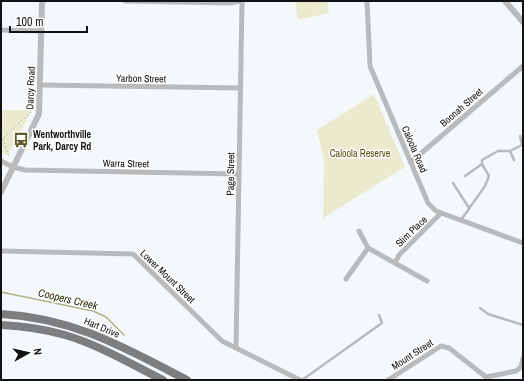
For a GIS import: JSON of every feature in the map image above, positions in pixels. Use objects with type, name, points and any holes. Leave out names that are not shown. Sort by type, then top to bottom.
[{"type":"highway","name":"Hart Drive","points":[[1,314],[37,317],[85,330],[105,338],[188,380]]},
{"type":"highway","name":"Hart Drive","points":[[1,325],[44,330],[78,339],[163,380]]},
{"type":"street","name":"Darcy Road","points":[[1,192],[3,185],[39,114],[41,85],[42,1]]},
{"type":"street","points":[[125,1],[241,1]]},
{"type":"street","name":"Page Street","points":[[236,348],[241,88],[241,1]]},
{"type":"street","name":"Caloola Road","points":[[367,1],[370,66],[428,203],[441,213],[523,243]]},
{"type":"street","points":[[505,1],[523,22]]},
{"type":"street","points":[[1,30],[42,32]]},
{"type":"street","name":"Boonah Street","points":[[411,162],[523,66]]},
{"type":"street","name":"Yarbon Street","points":[[41,85],[241,88]]},
{"type":"street","name":"Warra Street","points":[[1,161],[13,167],[25,170],[239,174]]},
{"type":"street","name":"Slim Place","points":[[395,263],[399,255],[441,213]]},
{"type":"street","points":[[359,231],[368,248],[427,281]]},
{"type":"street","points":[[346,280],[368,248]]},
{"type":"street","name":"Lower Mount Street","points":[[1,251],[133,254],[222,341],[301,380]]},
{"type":"street","name":"Mount Street","points":[[388,380],[441,346],[449,348],[486,377],[516,371],[521,367],[523,358]]},
{"type":"lane","points":[[465,176],[482,164],[482,160],[490,154],[510,151],[522,145],[520,136]]},
{"type":"lane","points":[[510,151],[514,160]]},
{"type":"lane","points":[[461,220],[485,186],[489,176],[482,164]]},
{"type":"lane","points":[[452,183],[469,208]]},
{"type":"lane","points":[[480,308],[488,314],[523,325]]},
{"type":"lane","points":[[301,380],[382,323],[379,315]]},
{"type":"path","points":[[9,156],[2,139],[34,110]]},
{"type":"green space","points":[[295,1],[327,1],[329,13],[298,20]]},
{"type":"green space","name":"Caloola Reserve","points":[[374,94],[405,167],[323,218],[324,160],[317,130]]},
{"type":"green space","points":[[1,110],[32,110],[8,155],[1,154]]},
{"type":"waterway","name":"Coopers Creek","points":[[1,292],[93,311],[106,317],[124,335]]},
{"type":"place","name":"Wentworthville Park, Darcy Rd","points":[[21,140]]}]
